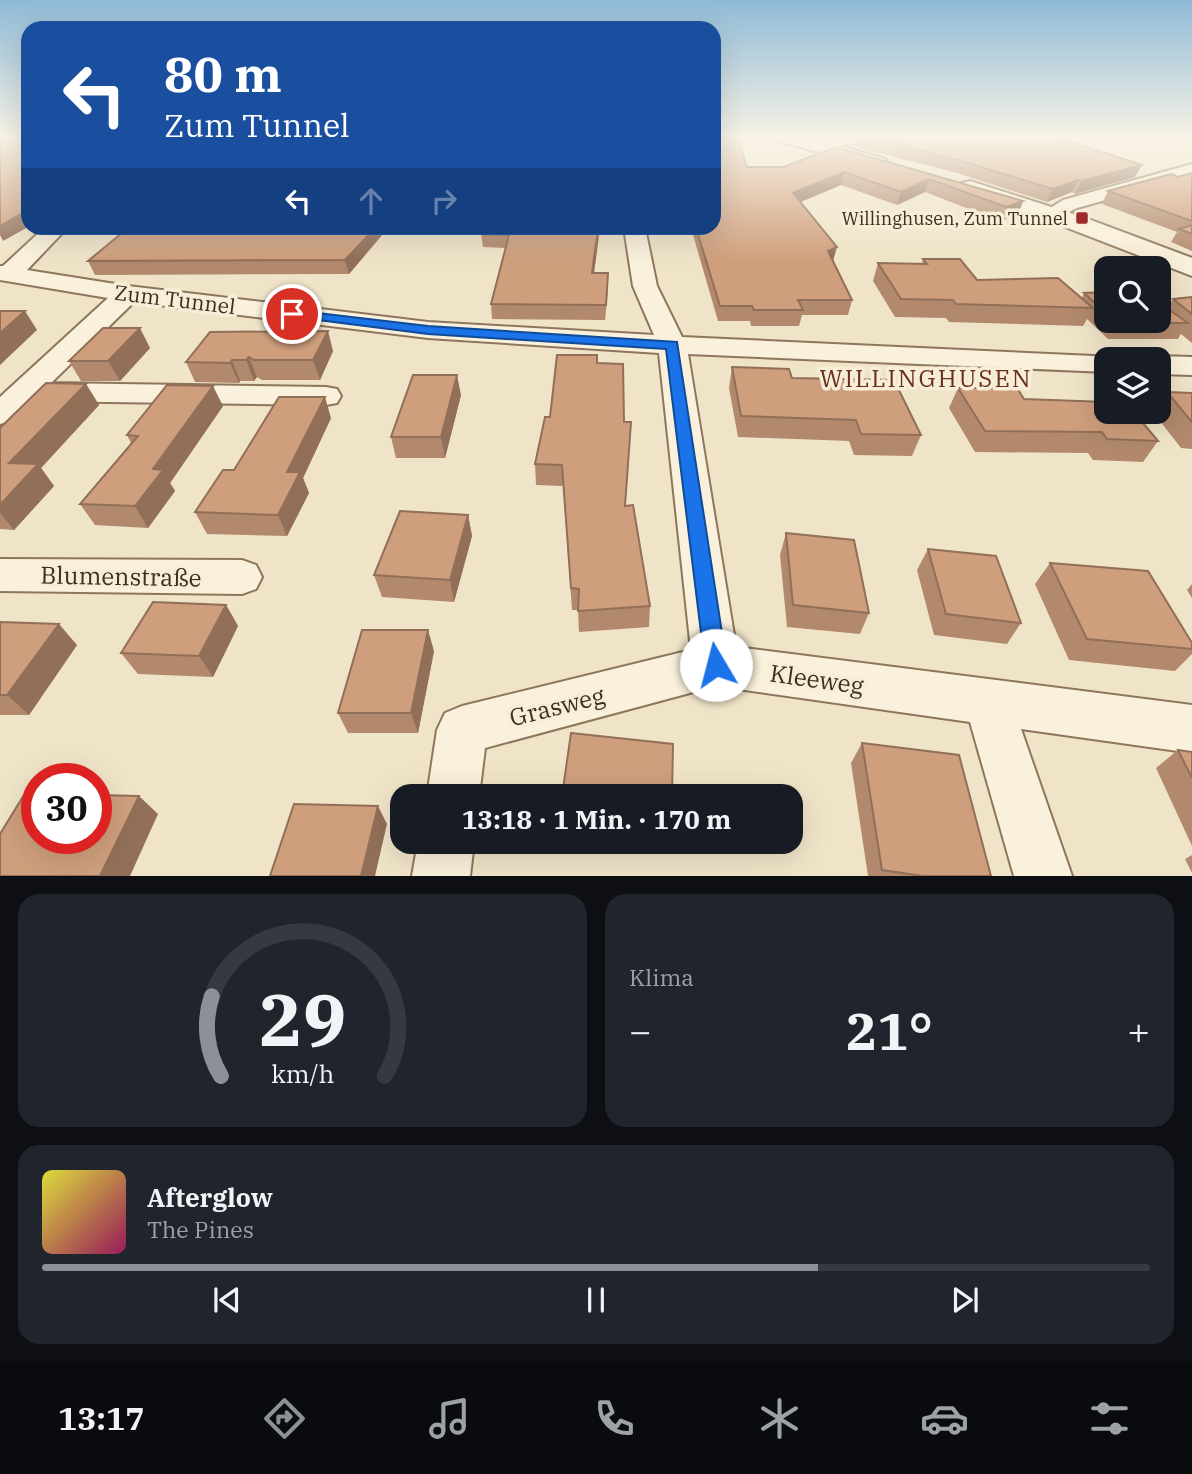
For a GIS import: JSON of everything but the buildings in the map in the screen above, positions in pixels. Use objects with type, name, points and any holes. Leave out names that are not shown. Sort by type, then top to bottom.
[{"type":"street","points":[[1051,214],[1070,204],[1164,178]]},
{"type":"street","points":[[948,181],[1051,214],[1192,268]]},
{"type":"street","points":[[5,274],[48,235]]},
{"type":"street","points":[[636,235],[645,286],[672,345],[716,665]]},
{"type":"street","name":"Zum Tunnel","points":[[5,274],[128,294],[428,330],[672,345],[1094,363]]},
{"type":"street","points":[[0,414],[128,294]]},
{"type":"street","points":[[1171,365],[1192,366]]},
{"type":"street","points":[[24,392],[327,396]]},
{"type":"street","name":"Blumenstraße","points":[[0,575],[242,577]]},
{"type":"street","name":"Kleeweg","points":[[716,665],[1192,729]]},
{"type":"street","name":"Grasweg","points":[[455,784],[462,730],[716,665]]},
{"type":"street","points":[[988,702],[1043,876]]},
{"type":"street","points":[[441,876],[444,854]]},
{"type":"place","name":"Willinghusen, Zum Tunnel","points":[[1082,218]]},
{"type":"district","name":"WILLINGHUSEN","points":[[926,378]]},
{"type":"route","points":[[292,314],[428,330],[672,345],[716,665]]}]
